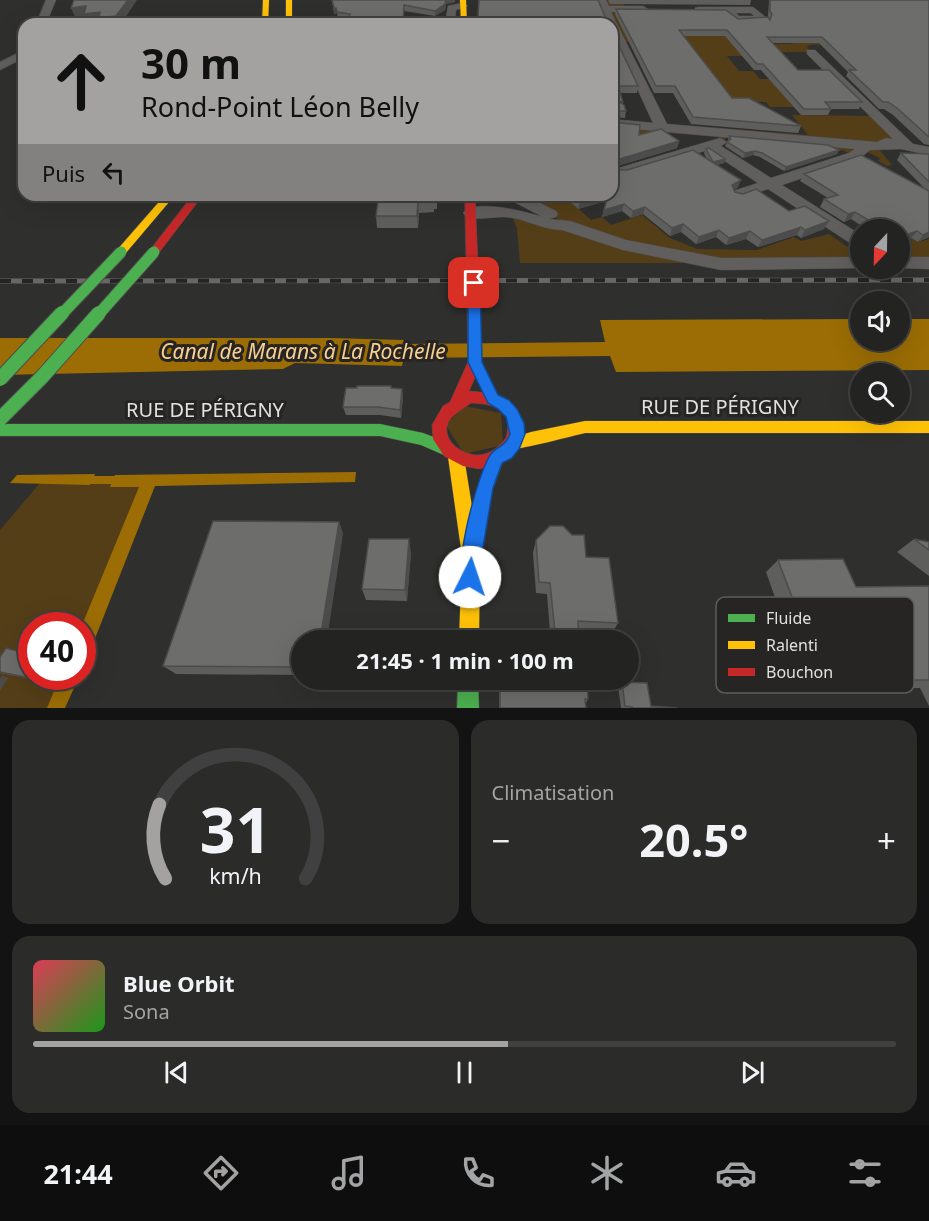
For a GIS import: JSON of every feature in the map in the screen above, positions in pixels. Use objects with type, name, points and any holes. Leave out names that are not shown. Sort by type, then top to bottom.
[{"type":"main road","points":[[265,18],[266,0]]},
{"type":"main road","points":[[288,0],[289,18]]},
{"type":"main road","points":[[463,3],[464,18]]},
{"type":"main road","points":[[0,380],[121,252],[165,201]]},
{"type":"main road","points":[[0,419],[42,377],[154,252],[193,201]]},
{"type":"main road","points":[[470,201],[475,362],[493,399]]},
{"type":"main road","points":[[457,401],[475,362]]},
{"type":"main road","points":[[451,453],[482,463],[496,459],[514,444],[517,423],[504,405],[493,399],[469,397],[447,408],[441,417],[438,428],[440,439],[451,453],[471,556]]},
{"type":"main road","name":"RUE DE PÉRIGNY","points":[[380,430],[441,417]]},
{"type":"main road","name":"RUE DE PÉRIGNY","points":[[514,444],[531,438],[585,427],[929,427]]},
{"type":"main road","name":"RUE DE PÉRIGNY","points":[[0,430],[380,430],[423,439],[451,453]]},
{"type":"main road","points":[[469,630],[471,556],[485,488],[496,459]]},
{"type":"main road","points":[[468,690],[468,708]]},
{"type":"street","points":[[44,18],[51,0]]},
{"type":"street","points":[[450,18],[451,8],[463,3]]},
{"type":"street","points":[[604,5],[649,9]]},
{"type":"street","points":[[682,10],[728,10]]},
{"type":"street","points":[[618,34],[663,126]]},
{"type":"street","points":[[811,52],[904,147]]},
{"type":"street","points":[[0,68],[18,57]]},
{"type":"street","points":[[618,123],[882,141],[929,151]]},
{"type":"street","points":[[724,130],[861,145],[904,147]]},
{"type":"street","points":[[620,172],[725,140],[724,130]]},
{"type":"street","points":[[709,145],[850,235]]},
{"type":"street","points":[[739,194],[859,154],[863,150],[861,145]]},
{"type":"street","points":[[524,201],[558,218],[564,225]]},
{"type":"street","points":[[471,213],[508,212],[553,225],[564,225],[623,245],[721,264],[850,263]]},
{"type":"street","points":[[910,263],[929,263]]},
{"type":"shaded area","points":[[601,0],[622,0],[626,9],[686,36],[738,36],[745,44],[793,44],[787,36],[857,43],[809,45],[807,48],[811,52],[762,52],[764,56],[727,56],[739,71],[753,71],[760,79],[776,79],[801,107],[770,107],[766,102],[732,101],[687,43],[621,42],[618,36],[618,18],[610,18]]},
{"type":"shaded area","points":[[792,115],[877,116],[911,148],[877,147],[892,165],[887,166],[877,160],[881,159],[864,150],[854,156],[842,150],[833,152],[725,134],[725,140],[718,137],[670,133],[631,144],[624,124],[665,127],[671,124],[808,135]]},
{"type":"shaded area","points":[[524,201],[578,201],[573,204],[591,220],[602,217],[611,225],[642,215],[670,238],[697,249],[757,250],[794,237],[801,241],[829,234],[850,247],[850,263],[520,263],[517,229],[512,216],[564,225],[551,215]]},
{"type":"shaded area","points":[[910,238],[918,242],[929,239],[929,263],[910,263]]},
{"type":"shaded area","points":[[464,406],[501,413],[503,445],[464,454],[446,425]]},
{"type":"shaded area","points":[[148,481],[88,612],[18,612],[18,690],[61,690],[53,708],[0,708],[0,530],[40,483]]},
{"type":"water","name":"Canal de Marans à La Rochelle","points":[[850,319],[850,351],[910,351],[910,319],[929,319],[929,370],[910,370],[910,363],[850,363],[850,371],[616,372],[610,356],[404,358],[402,366],[295,363],[283,369],[0,375],[0,338],[331,338],[404,340],[405,344],[605,342],[600,320]]},
{"type":"water","points":[[356,472],[355,482],[155,486],[96,636],[96,612],[87,612],[139,487],[110,487],[115,475]]},
{"type":"water","points":[[95,474],[90,485],[10,483],[17,475]]},
{"type":"water","points":[[55,690],[73,690],[65,708],[47,708]]},
{"type":"building","points":[[74,0],[128,0],[116,16],[99,18],[100,12],[84,14],[86,6],[71,8]]},
{"type":"building","points":[[332,0],[446,0],[445,4],[435,11],[404,5],[403,18],[349,18],[350,14],[337,12]]},
{"type":"building","points":[[479,0],[598,0],[606,18],[479,18]]},
{"type":"building","points":[[770,0],[929,0],[929,137],[897,108],[888,102],[883,102],[849,70],[856,70],[822,37],[767,37],[798,70],[829,70],[862,102],[825,102],[831,109],[804,109],[763,64],[757,64],[727,30],[679,30],[732,98],[749,98],[801,126],[693,117],[675,86],[656,86],[616,9],[726,10],[738,19],[768,17],[770,20],[772,14]]},
{"type":"building","points":[[618,44],[638,86],[618,86]]},
{"type":"building","points":[[618,86],[623,102],[618,101]]},
{"type":"building","points":[[618,101],[624,105],[626,111],[618,111]]},
{"type":"building","points":[[618,123],[640,125],[639,135],[661,129],[679,141],[618,159]]},
{"type":"building","points":[[729,136],[828,145],[839,150],[786,167],[762,153],[755,151],[745,153],[727,142],[731,139]]},
{"type":"building","points":[[709,148],[725,159],[713,162],[706,149]]},
{"type":"building","points":[[693,150],[741,180],[732,185],[735,192],[743,194],[756,189],[789,211],[805,206],[829,221],[805,230],[801,227],[762,240],[750,231],[729,238],[719,230],[699,237],[683,224],[672,228],[645,207],[633,211],[624,204],[604,210],[606,201],[618,201],[618,170],[627,170]]},
{"type":"building","points":[[901,153],[929,154],[929,182]]},
{"type":"building","points":[[861,155],[929,191],[929,232],[923,235],[917,231],[910,233],[910,219],[867,219],[855,212],[848,214],[824,199],[838,195],[804,174]]},
{"type":"building","points":[[378,201],[418,201],[417,216],[376,216]]},
{"type":"building","points":[[357,386],[391,386],[391,388],[402,389],[400,410],[378,407],[343,407],[346,388],[357,388]]},
{"type":"building","points":[[213,521],[339,522],[322,630],[291,630],[291,667],[163,666]]},
{"type":"building","points":[[550,526],[563,526],[572,535],[584,535],[586,557],[609,558],[618,623],[578,621],[578,630],[555,630],[550,583],[539,582],[536,540]]},
{"type":"building","points":[[369,539],[409,539],[405,590],[362,589]]},
{"type":"building","points":[[914,539],[929,542],[929,550]]},
{"type":"building","points":[[843,559],[856,587],[929,586],[929,680],[914,680],[914,597],[792,597],[778,560]]},
{"type":"building","points":[[6,648],[18,651],[18,676],[0,672],[0,657]]},
{"type":"building","points":[[639,683],[647,683],[651,706],[677,708],[632,708],[625,706],[623,690],[639,690]]},
{"type":"building","points":[[500,690],[588,690],[586,708],[500,708]]},
{"type":"waterway","points":[[85,480],[122,480]]},
{"type":"railway","points":[[0,281],[929,280]]},
{"type":"traffic: fast","points":[[0,379],[121,252]]},
{"type":"traffic: fast","points":[[0,419],[42,377],[154,252]]},
{"type":"traffic: fast","points":[[0,430],[380,430],[423,439],[446,449]]},
{"type":"traffic: fast","points":[[475,536],[485,488],[496,459]]},
{"type":"traffic: fast","points":[[468,690],[468,708]]},
{"type":"traffic: slow","points":[[265,18],[266,0]]},
{"type":"traffic: slow","points":[[289,0],[289,18]]},
{"type":"traffic: slow","points":[[463,0],[464,18]]},
{"type":"traffic: slow","points":[[121,252],[165,201]]},
{"type":"traffic: slow","points":[[514,444],[531,438],[585,427],[929,427]]},
{"type":"traffic: slow","points":[[456,457],[471,556],[469,630]]},
{"type":"traffic: jam","points":[[154,252],[193,201]]},
{"type":"traffic: jam","points":[[457,401],[475,362],[470,201]]},
{"type":"traffic: jam","points":[[469,397],[496,400],[508,408],[512,414],[515,426],[513,439],[510,445],[495,458],[479,462],[463,459],[449,451],[441,439],[440,425],[448,410],[469,397]]},
{"type":"route","points":[[470,577],[471,556],[485,488],[496,459],[514,444],[517,434],[517,423],[512,413],[493,399],[475,362],[474,283]]}]
